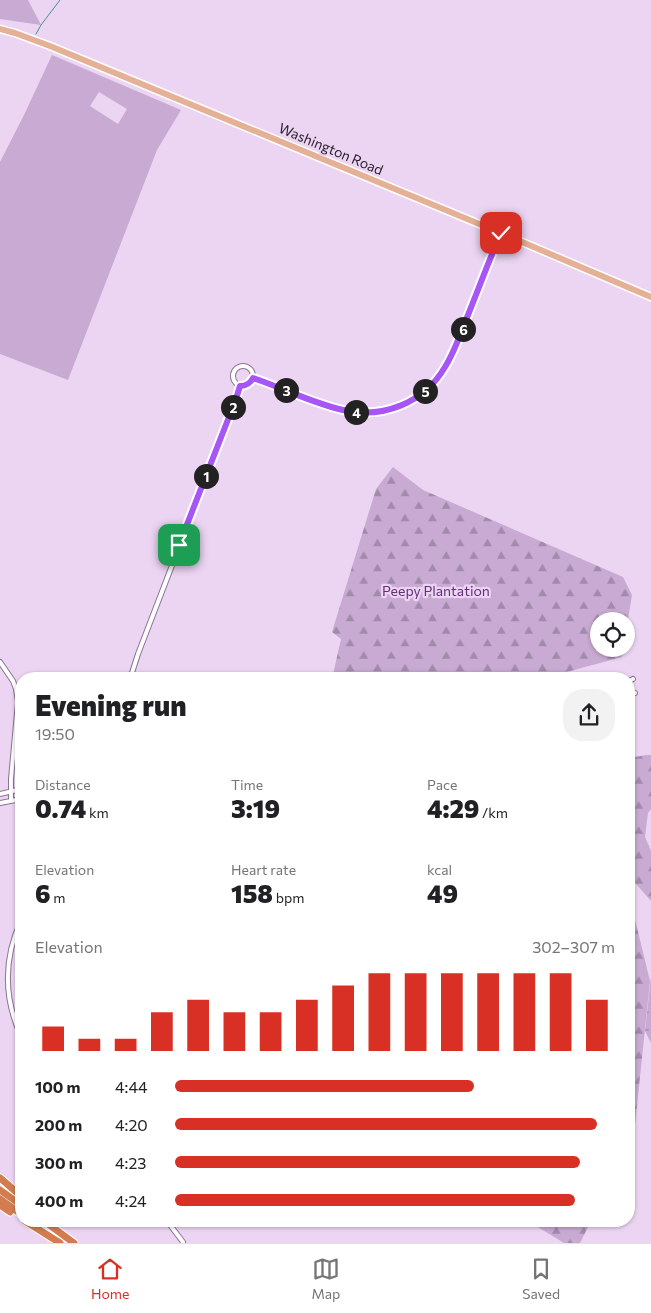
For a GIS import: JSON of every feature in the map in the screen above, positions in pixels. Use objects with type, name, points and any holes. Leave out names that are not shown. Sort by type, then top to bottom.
[{"type":"highway","points":[[0,1178],[15,1191]]},
{"type":"highway","points":[[0,1190],[15,1201]]},
{"type":"highway","points":[[0,1199],[15,1210]]},
{"type":"highway","points":[[0,1205],[15,1215]]},
{"type":"highway","points":[[35,1227],[60,1243]]},
{"type":"highway","points":[[39,1227],[60,1243]]},
{"type":"highway","points":[[52,1227],[74,1243]]},
{"type":"highway","points":[[59,1227],[78,1243]]},
{"type":"main road","name":"Washington Road","points":[[0,29],[15,32],[41,42],[651,297]]},
{"type":"street","points":[[253,378],[329,406],[358,412],[388,410],[412,400],[435,382],[451,357],[501,233]]},
{"type":"street","points":[[244,365],[253,372],[253,378],[250,384],[240,386],[235,382],[233,375],[235,369],[244,365]]},
{"type":"street","points":[[132,672],[240,386]]},
{"type":"street","points":[[0,662],[15,686]]},
{"type":"street","points":[[11,801],[15,735]]},
{"type":"street","points":[[0,794],[15,790]]},
{"type":"street","points":[[0,803],[15,800]]},
{"type":"street","points":[[15,937],[8,975],[9,999],[15,1020]]},
{"type":"street","points":[[172,1227],[183,1242]]},
{"type":"green space","points":[[0,0],[28,0],[41,25],[0,19]]},
{"type":"green space","points":[[52,55],[181,110],[157,150],[68,380],[0,354],[0,162]],"holes":[[[99,92],[127,109],[118,124],[90,106]]]},
{"type":"green space","name":"Peepy Plantation","points":[[393,467],[423,490],[623,577],[632,595],[629,612],[590,612],[590,657],[622,657],[567,672],[334,672],[341,639],[332,632],[376,489]]},
{"type":"green space","points":[[651,755],[651,809],[648,813],[645,837],[651,851],[651,901],[635,883],[635,757]]},
{"type":"green space","points":[[635,919],[650,981],[635,1125]]},
{"type":"green space","points":[[651,977],[651,1043],[645,1031]]},
{"type":"green space","points":[[538,1227],[588,1227],[580,1243],[564,1243]]},
{"type":"waterway","points":[[36,34],[60,0]]},
{"type":"route","points":[[179,545],[240,386],[250,384],[253,378],[329,406],[369,413],[388,410],[412,400],[435,382],[446,367],[501,233]]}]
